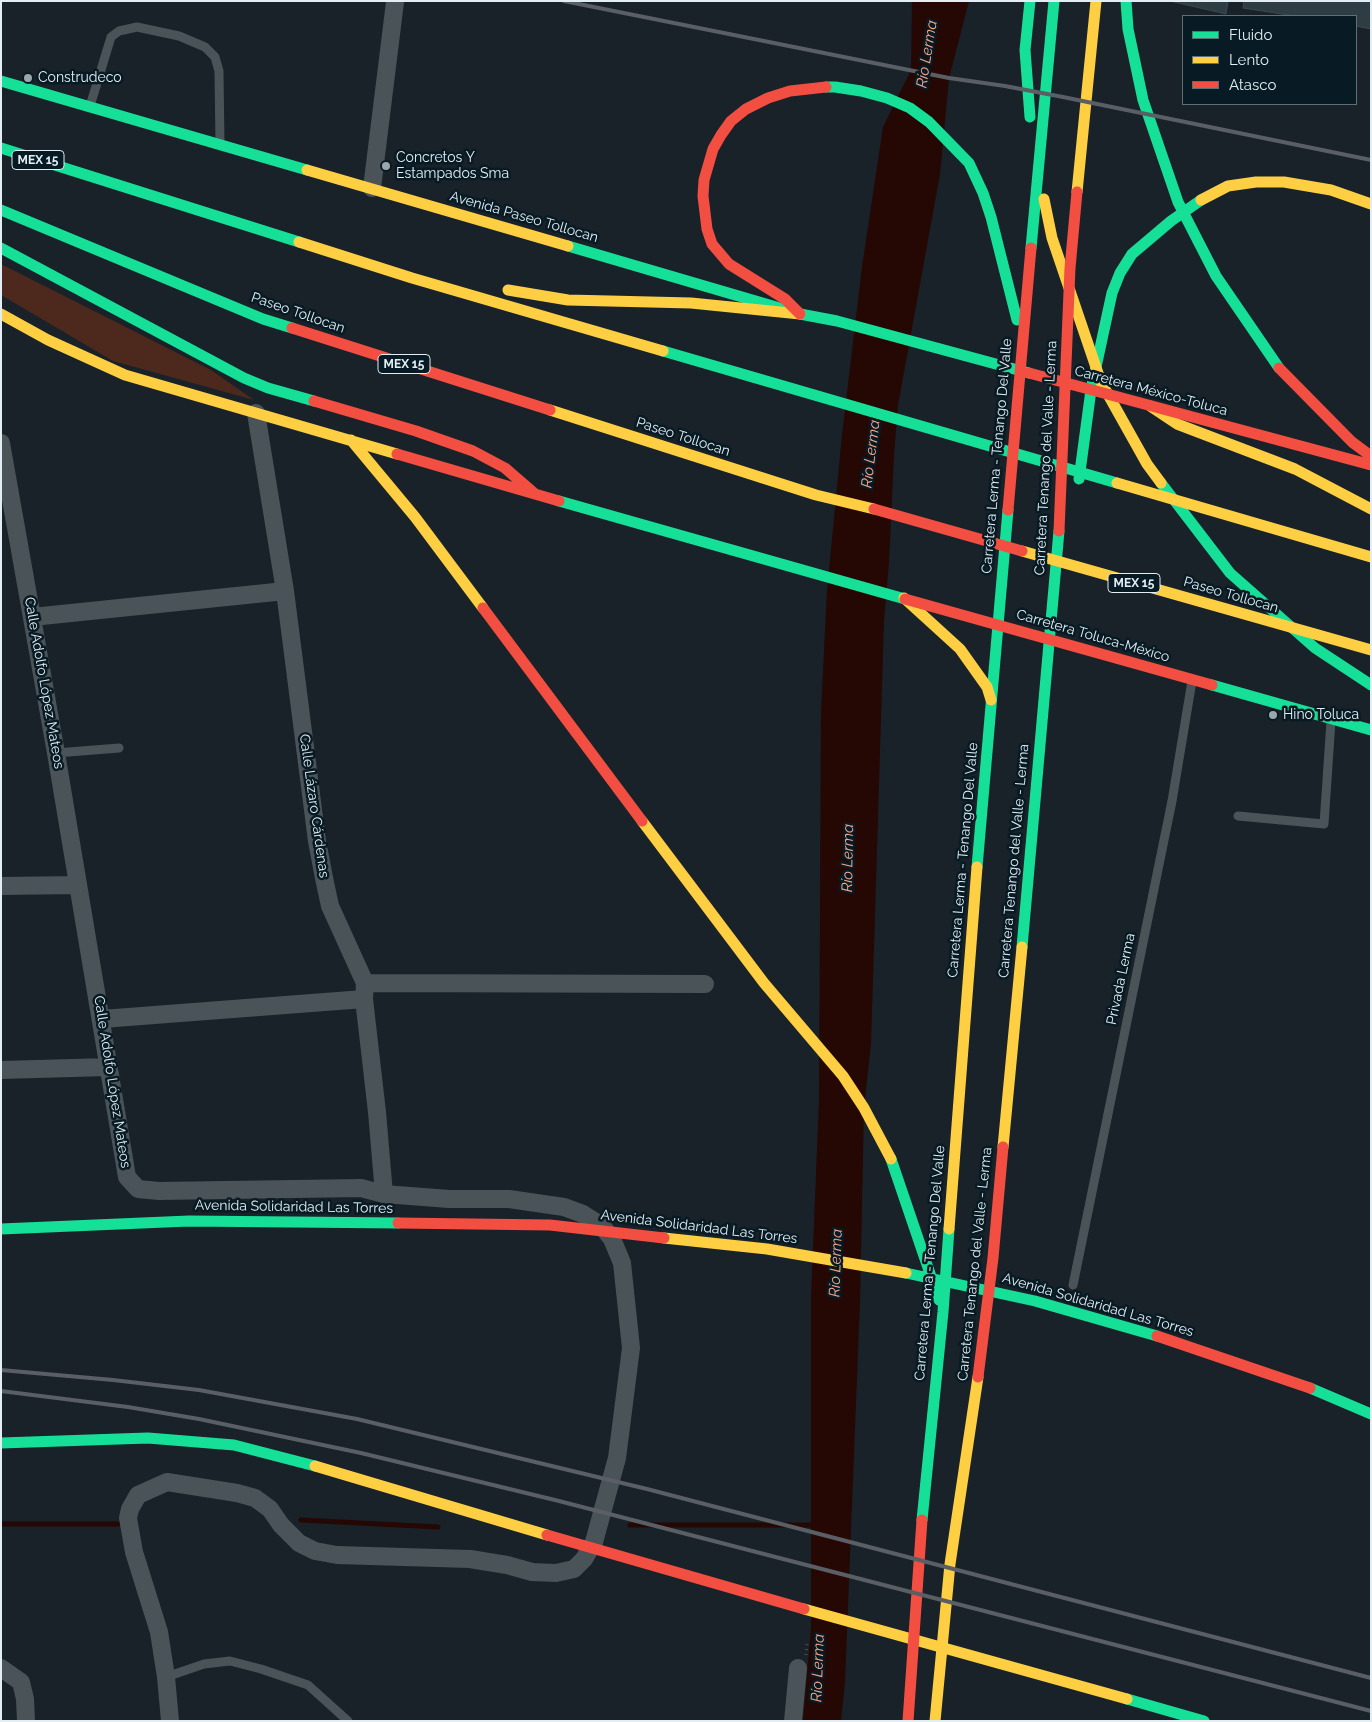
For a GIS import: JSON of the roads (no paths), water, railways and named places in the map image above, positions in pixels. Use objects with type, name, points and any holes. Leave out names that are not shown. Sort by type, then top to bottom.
[{"type":"main road","points":[[1030,1],[1026,50],[1031,133],[1052,238],[1101,382],[1147,464],[1230,573],[1315,648],[1371,685]]},
{"type":"main road","name":"Carretera Lerma - Tenango Del Valle","points":[[908,1721],[922,1515],[943,1312],[982,808],[1022,340],[1054,1]]},
{"type":"main road","name":"Carretera Tenango del Valle - Lerma","points":[[935,1721],[950,1564],[980,1367],[992,1258],[1035,802],[1061,512],[1070,268],[1096,1]]},
{"type":"main road","points":[[1126,1],[1128,29],[1143,100],[1178,202],[1216,276],[1280,369],[1352,442],[1371,456]]},
{"type":"main road","name":"Avenida Paseo Tollocan","points":[[1,81],[800,314],[836,321]]},
{"type":"main road","points":[[800,314],[785,298],[729,264],[712,244],[707,228],[703,196],[707,164],[713,149],[731,121],[746,109],[768,98],[790,91],[812,88],[835,87],[861,90],[910,108],[929,122],[969,163],[983,193],[999,246],[1022,340]]},
{"type":"main road","name":"MEX 15","points":[[1,148],[412,278],[1371,557]]},
{"type":"main road","points":[[1061,512],[1075,495],[1091,390],[1112,293],[1120,273],[1132,254],[1171,221],[1198,202],[1228,186],[1256,182],[1284,182],[1331,190],[1371,204]]},
{"type":"main road","name":"Paseo Tollocan","points":[[1,210],[262,319],[816,495],[896,515],[1371,650]]},
{"type":"main road","points":[[1,248],[244,378],[268,388],[416,431],[474,451],[504,468],[535,494]]},
{"type":"main road","points":[[412,278],[568,300],[691,303],[800,314]]},
{"type":"main road","points":[[1,314],[48,340],[124,375],[535,494]]},
{"type":"main road","name":"Carretera México-Toluca","points":[[836,321],[1371,465]]},
{"type":"main road","points":[[20,337],[48,340]]},
{"type":"main road","points":[[1150,406],[1177,424],[1295,469],[1371,509]]},
{"type":"main road","points":[[351,440],[415,517],[764,983],[843,1076],[864,1108],[893,1163],[943,1312]]},
{"type":"main road","points":[[1337,455],[1371,456]]},
{"type":"main road","name":"Carretera Toluca-México","points":[[535,494],[1371,730]]},
{"type":"main road","points":[[899,596],[964,654],[987,687],[993,706],[996,748],[985,917]]},
{"type":"main road","name":"Avenida Solidaridad Las Torres","points":[[1,1229],[189,1221],[550,1225],[767,1249],[904,1272],[1035,1301],[1177,1342],[1318,1391],[1371,1414]]},
{"type":"main road","points":[[960,1295],[962,1275]]},
{"type":"main road","points":[[1,1443],[148,1438],[234,1445],[303,1462],[650,1566],[1204,1721]]},
{"type":"main road","points":[[922,1515],[941,1451]]},
{"type":"street","points":[[372,188],[395,2]]},
{"type":"street","name":"Calle Lázaro Cárdenas","points":[[256,413],[285,591],[317,841],[330,906],[364,991],[384,1194]]},
{"type":"street","name":"Calle Adolfo López Mateos","points":[[1,445],[102,1019],[108,1067],[127,1177],[138,1189],[361,1188],[384,1194],[448,1199],[509,1199],[564,1207],[583,1214],[602,1226],[612,1238],[622,1262],[631,1348],[617,1458],[594,1542],[584,1559],[574,1569],[556,1573],[532,1572],[508,1565],[470,1559],[336,1555],[314,1551],[299,1543],[281,1525],[270,1510],[255,1498],[237,1493],[167,1482],[138,1495],[128,1518],[134,1552],[159,1632],[170,1721]]},
{"type":"street","points":[[32,616],[285,591]]},
{"type":"street","points":[[1,886],[78,885]]},
{"type":"street","points":[[102,1019],[364,991],[705,984]]},
{"type":"street","points":[[1,1070],[108,1067]]},
{"type":"street","points":[[1,1668],[21,1682],[25,1699],[26,1721]]},
{"type":"street","points":[[793,1721],[798,1668]]},
{"type":"lane","points":[[90,106],[111,38],[119,31],[137,27],[179,36],[205,47],[215,57],[219,71],[220,144]]},
{"type":"lane","name":"Privada Lerma","points":[[1073,1285],[1172,801],[1193,679]]},
{"type":"lane","points":[[1238,816],[1324,824],[1332,719]]},
{"type":"lane","points":[[56,753],[119,748]]},
{"type":"lane","points":[[166,1677],[204,1664],[230,1661],[308,1685],[348,1721]]},
{"type":"water","name":"Río Lerma","points":[[912,1],[969,1],[949,78],[940,174],[898,405],[894,455],[884,621],[871,1043],[864,1108],[860,1301],[845,1682],[841,1721],[803,1721],[811,1629],[811,1297],[819,1100],[821,713],[827,591],[842,435],[862,267],[883,127],[911,70]]},
{"type":"waterway","points":[[301,1520],[438,1527]]},
{"type":"waterway","points":[[1,1524],[118,1524]]},
{"type":"waterway","points":[[630,1525],[817,1525]]},
{"type":"railway","points":[[564,1],[949,78],[1063,97],[1371,160]]},
{"type":"railway","points":[[1,1370],[199,1390],[357,1419],[647,1489],[1371,1678]]},
{"type":"railway","points":[[1,1391],[128,1407],[199,1419],[361,1453],[559,1501],[1371,1711]]},
{"type":"place","name":"Construdeco","points":[[28,78]]},
{"type":"place","name":"Concretos Y Estampados Sma","points":[[386,166]]},
{"type":"place","name":"Hino Toluca","points":[[1273,715]]}]
